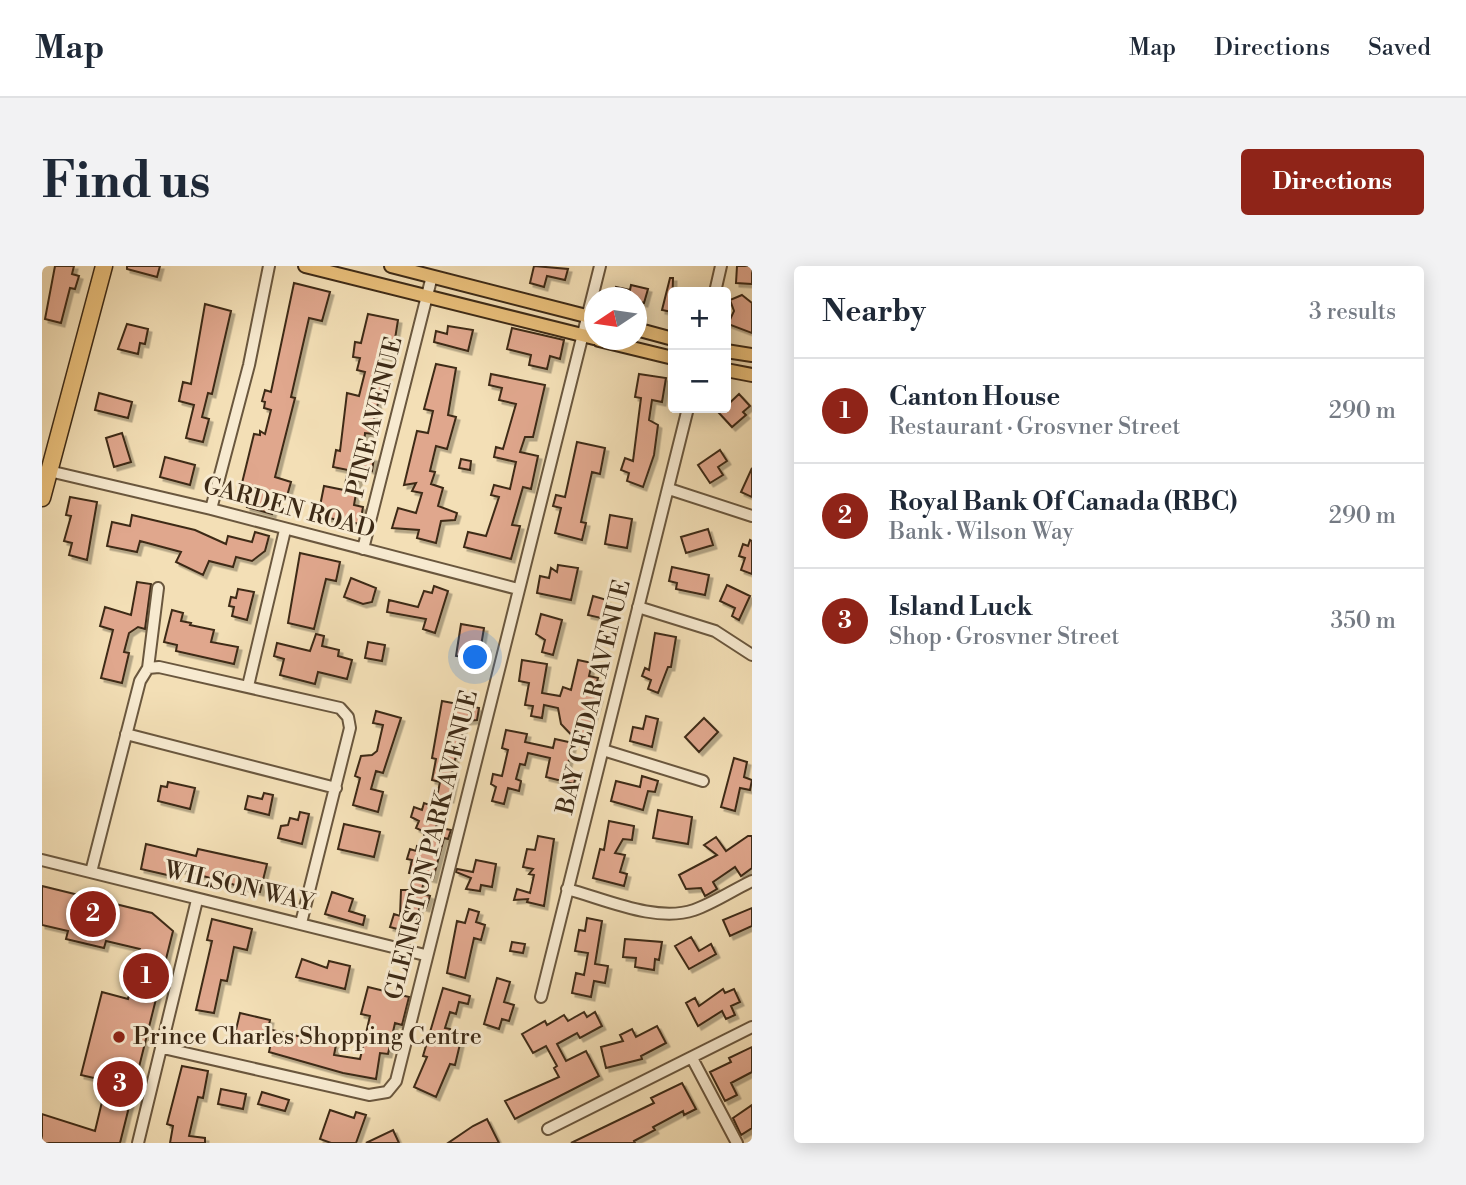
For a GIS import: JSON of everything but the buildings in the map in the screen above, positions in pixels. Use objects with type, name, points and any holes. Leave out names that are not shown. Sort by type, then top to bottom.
[{"type":"highway","points":[[42,498],[104,266]]},
{"type":"main road","points":[[305,266],[584,336]]},
{"type":"main road","points":[[391,266],[584,315]]},
{"type":"main road","points":[[647,332],[668,338]]},
{"type":"main road","points":[[641,350],[668,357]]},
{"type":"main road","points":[[731,352],[752,355]]},
{"type":"main road","points":[[731,371],[752,375]]},
{"type":"street","points":[[211,509],[249,365],[270,266]]},
{"type":"street","points":[[596,287],[600,266]]},
{"type":"street","points":[[716,287],[721,266]]},
{"type":"street","name":"PINE AVENUE","points":[[363,550],[432,276]]},
{"type":"street","name":"GLENISTON PARK AVENUE","points":[[163,1048],[369,1095],[387,1092],[396,1081],[425,955],[518,589],[588,350]]},
{"type":"street","name":"BAY CEDAR AVENUE","points":[[541,997],[687,413]]},
{"type":"street","name":"GARDEN ROAD","points":[[48,471],[211,509],[518,589]]},
{"type":"street","points":[[669,489],[752,516]]},
{"type":"street","points":[[248,686],[285,530]]},
{"type":"street","points":[[91,872],[140,681],[148,668],[159,588]]},
{"type":"street","points":[[638,607],[715,631],[752,655]]},
{"type":"street","points":[[148,668],[159,667],[340,708],[348,717],[350,728],[301,923]]},
{"type":"street","points":[[126,734],[336,788]]},
{"type":"street","points":[[603,750],[703,781]]},
{"type":"street","name":"WILSON WAY","points":[[42,860],[425,955]]},
{"type":"street","points":[[567,889],[659,913],[676,913],[694,910],[752,881]]},
{"type":"street","points":[[138,1143],[197,900]]},
{"type":"street","points":[[548,1129],[752,1027]]},
{"type":"street","points":[[692,1058],[737,1143]]},
{"type":"place","name":"Royal Bank Of Canada (RBC)","points":[[93,914]]},
{"type":"place","name":"Canton House","points":[[146,976]]},
{"type":"place","name":"Prince Charles Shopping Centre","points":[[119,1037]]},
{"type":"place","name":"Island Luck","points":[[120,1084]]}]
